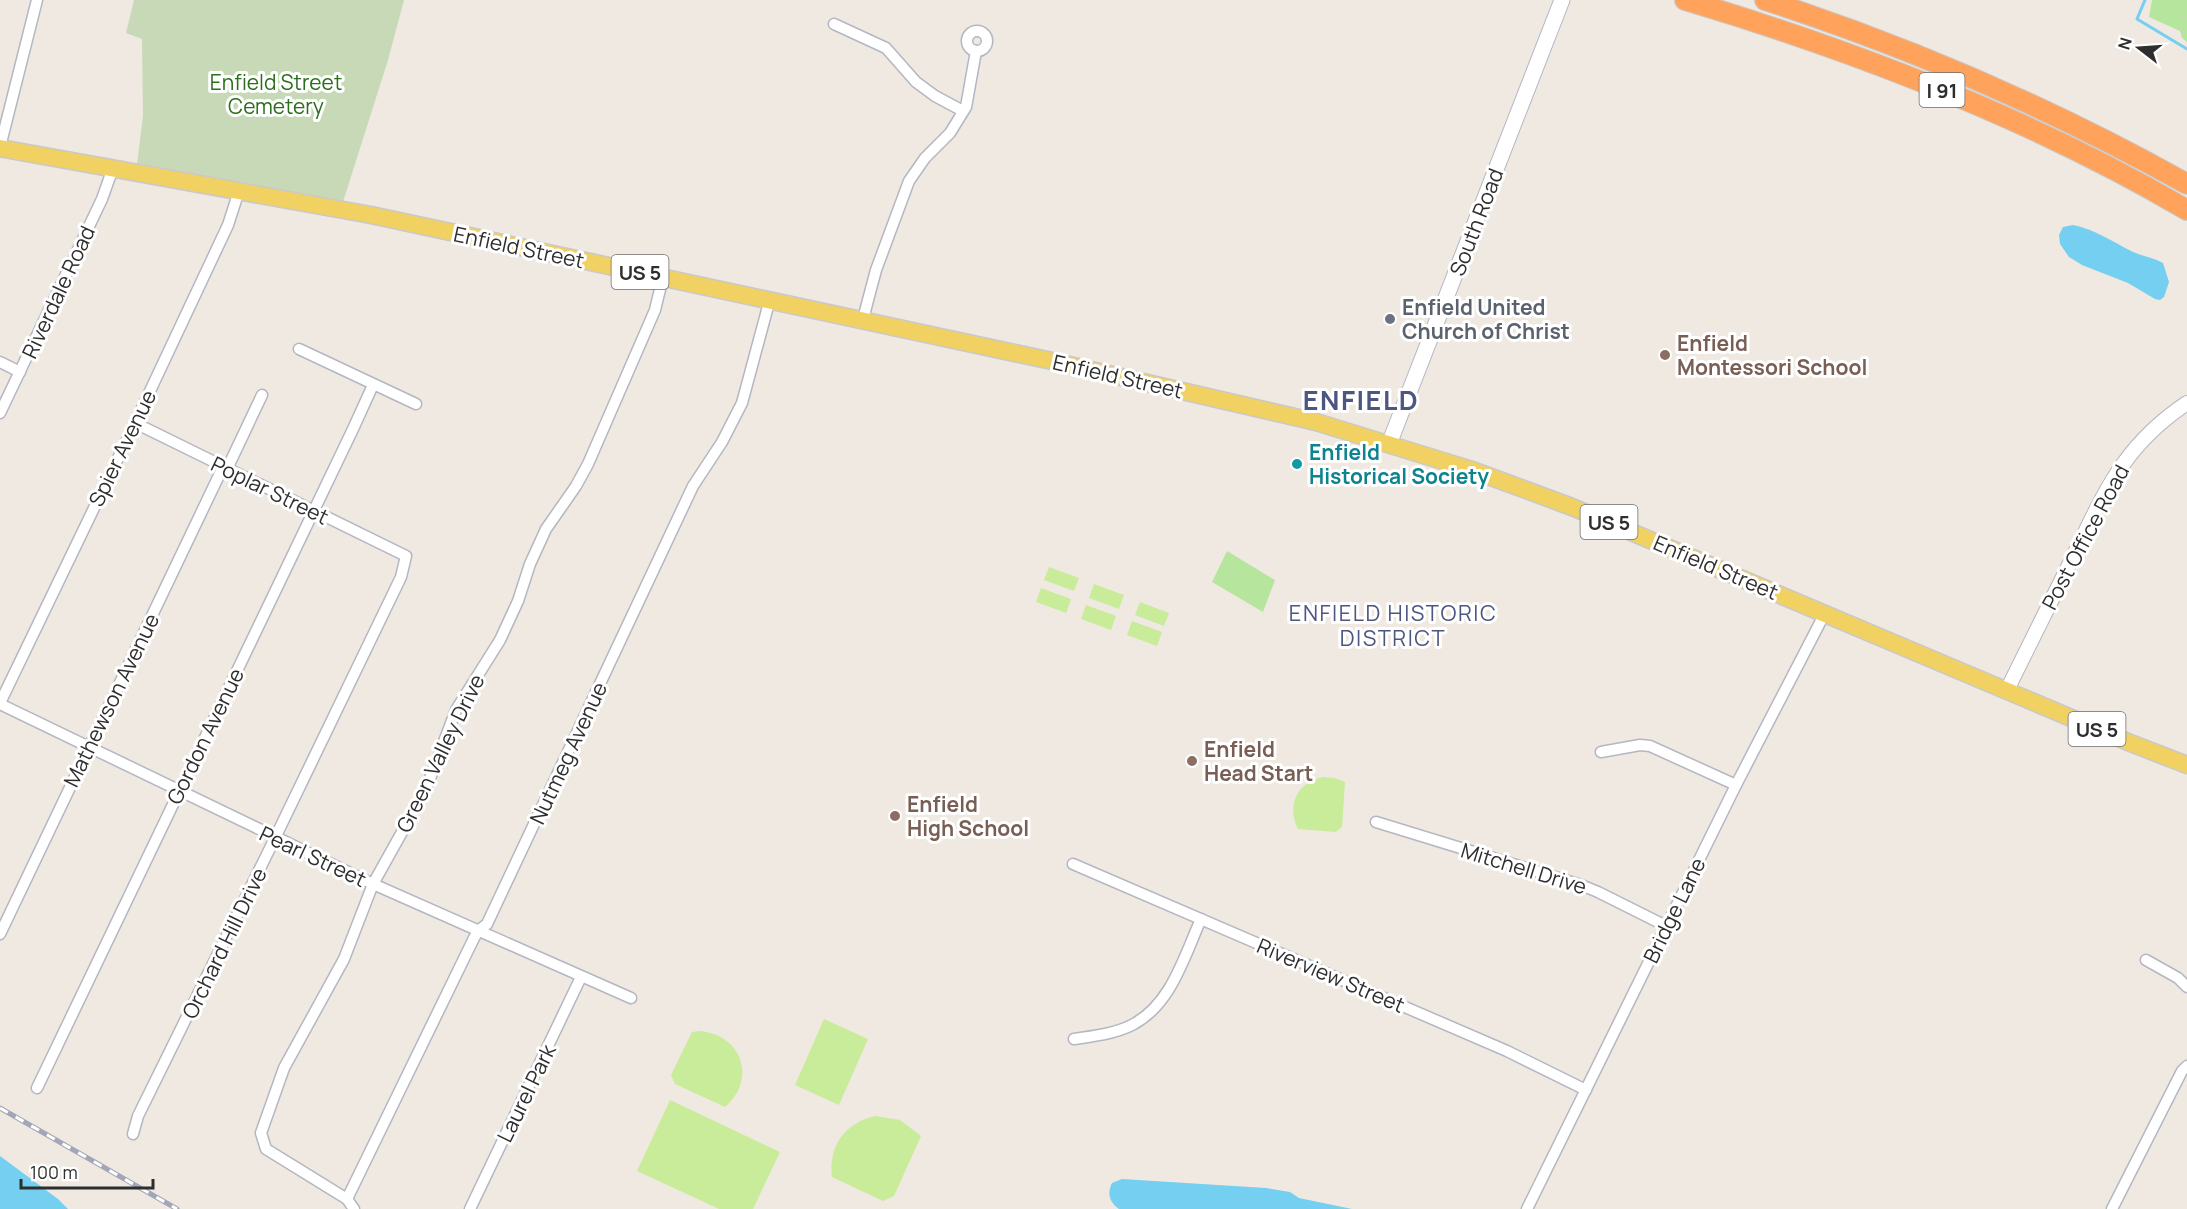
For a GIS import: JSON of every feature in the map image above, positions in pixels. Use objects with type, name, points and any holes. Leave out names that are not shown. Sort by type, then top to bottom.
[{"type":"highway","name":"I 91","points":[[1685,0],[1828,46],[1929,84],[2052,140],[2187,210]]},
{"type":"highway","name":"I 91","points":[[1765,0],[1872,37],[1962,74],[2066,121],[2187,184]]},
{"type":"main road","name":"South Road","points":[[1389,444],[1562,0]]},
{"type":"main road","name":"Enfield Street","points":[[0,147],[371,215],[770,299],[1269,410],[1472,470],[1561,503],[2187,765]]},
{"type":"street","points":[[0,147],[37,0]]},
{"type":"street","points":[[834,24],[886,48],[916,82],[935,96],[963,111]]},
{"type":"street","points":[[863,320],[876,270],[909,181],[925,158],[950,133],[963,111],[973,75],[976,51]]},
{"type":"street","name":"Riverdale Road","points":[[0,413],[102,199],[113,168]]},
{"type":"street","name":"Spier Avenue","points":[[0,704],[228,225],[238,191]]},
{"type":"street","name":"Green Valley Drive","points":[[347,1199],[266,1149],[261,1133],[284,1068],[344,959],[373,884],[426,789],[456,710],[505,630],[546,529],[576,486],[588,464],[654,310],[663,277]]},
{"type":"street","name":"Nutmeg Avenue","points":[[347,1199],[478,931],[487,924],[693,486],[722,442],[742,403],[770,299]]},
{"type":"street","points":[[298,349],[416,404]]},
{"type":"street","points":[[0,362],[20,372]]},
{"type":"street","name":"Gordon Avenue","points":[[37,1088],[373,385]]},
{"type":"street","name":"Mathewson Avenue","points":[[0,934],[262,395]]},
{"type":"street","name":"Post Office Road","points":[[2007,690],[2112,481],[2140,441],[2168,416],[2187,403]]},
{"type":"street","name":"Poplar Street","points":[[135,423],[406,556]]},
{"type":"street","name":"Orchard Hill Drive","points":[[133,1134],[138,1116],[401,577],[406,556]]},
{"type":"street","name":"Bridge Lane","points":[[1527,1209],[1736,785],[1825,613]]},
{"type":"street","name":"Pearl Street","points":[[0,704],[373,884],[631,999]]},
{"type":"street","points":[[1601,752],[1640,745],[1650,746],[1736,785]]},
{"type":"street","name":"Mitchell Drive","points":[[1377,822],[1581,885],[1666,926]]},
{"type":"street","name":"Riverview Street","points":[[1073,864],[1515,1054],[1586,1090]]},
{"type":"street","points":[[1074,1039],[1106,1034],[1130,1026],[1148,1015],[1162,1001],[1201,919]]},
{"type":"street","points":[[2146,960],[2178,978],[2187,987]]},
{"type":"street","name":"Laurel Park","points":[[470,1209],[581,977]]},
{"type":"street","points":[[2112,1209],[2182,1071],[2187,1066]]},
{"type":"street","points":[[347,1199],[354,1209]]},
{"type":"green space","name":"Enfield Street Cemetery","points":[[134,0],[404,0],[388,60],[343,202],[137,164],[143,116],[142,39],[126,33]]},
{"type":"green space","points":[[2152,0],[2187,0],[2187,42],[2182,38],[2180,31],[2149,17]]},
{"type":"green space","points":[[1227,551],[1275,580],[1263,612],[1212,582]]},
{"type":"green space","points":[[1049,567],[1079,578],[1074,591],[1044,580]]},
{"type":"green space","points":[[1094,584],[1124,595],[1119,609],[1089,598]]},
{"type":"green space","points":[[1041,588],[1071,599],[1066,613],[1036,602]]},
{"type":"green space","points":[[1140,602],[1169,613],[1164,626],[1135,615]]},
{"type":"green space","points":[[1086,605],[1116,616],[1111,630],[1081,619]]},
{"type":"green space","points":[[1132,621],[1162,632],[1157,646],[1127,635]]},
{"type":"green space","points":[[1323,777],[1345,782],[1342,827],[1336,832],[1298,829],[1293,812],[1296,796],[1306,784]]},
{"type":"green space","points":[[824,1019],[868,1039],[839,1105],[795,1085]]},
{"type":"green space","points":[[692,1032],[714,1034],[726,1041],[735,1049],[740,1060],[742,1072],[740,1084],[735,1096],[725,1107],[675,1084],[671,1075]]},
{"type":"green space","points":[[670,1100],[780,1152],[753,1209],[719,1209],[637,1171]]},
{"type":"green space","points":[[875,1116],[900,1120],[921,1136],[894,1196],[883,1201],[832,1177],[833,1155],[841,1138],[855,1124]]},
{"type":"water","points":[[2073,225],[2095,232],[2131,251],[2163,263],[2169,282],[2164,297],[2160,300],[2155,299],[2128,283],[2082,265],[2069,257],[2060,244],[2059,235],[2063,227]]},
{"type":"water","points":[[0,1156],[58,1199],[68,1209],[0,1209]]},
{"type":"water","points":[[1122,1179],[1266,1188],[1290,1192],[1299,1198],[1352,1209],[1119,1209],[1111,1200],[1110,1190],[1112,1183]]},
{"type":"waterway","points":[[2145,0],[2137,19],[2187,49]]},
{"type":"railway","points":[[0,1108],[177,1209]]},
{"type":"place","name":"Enfield United Church of Christ","points":[[1390,319]]},
{"type":"place","name":"Enfield Montessori School","points":[[1665,355]]},
{"type":"place","name":"Enfield Historical Society","points":[[1297,464]]},
{"type":"place","name":"Enfield Head Start","points":[[1192,761]]},
{"type":"place","name":"Enfield High School","points":[[895,816]]},
{"type":"district","name":"ENFIELD","points":[[1361,399]]},
{"type":"district","name":"ENFIELD HISTORIC DISTRICT","points":[[1393,626]]}]
